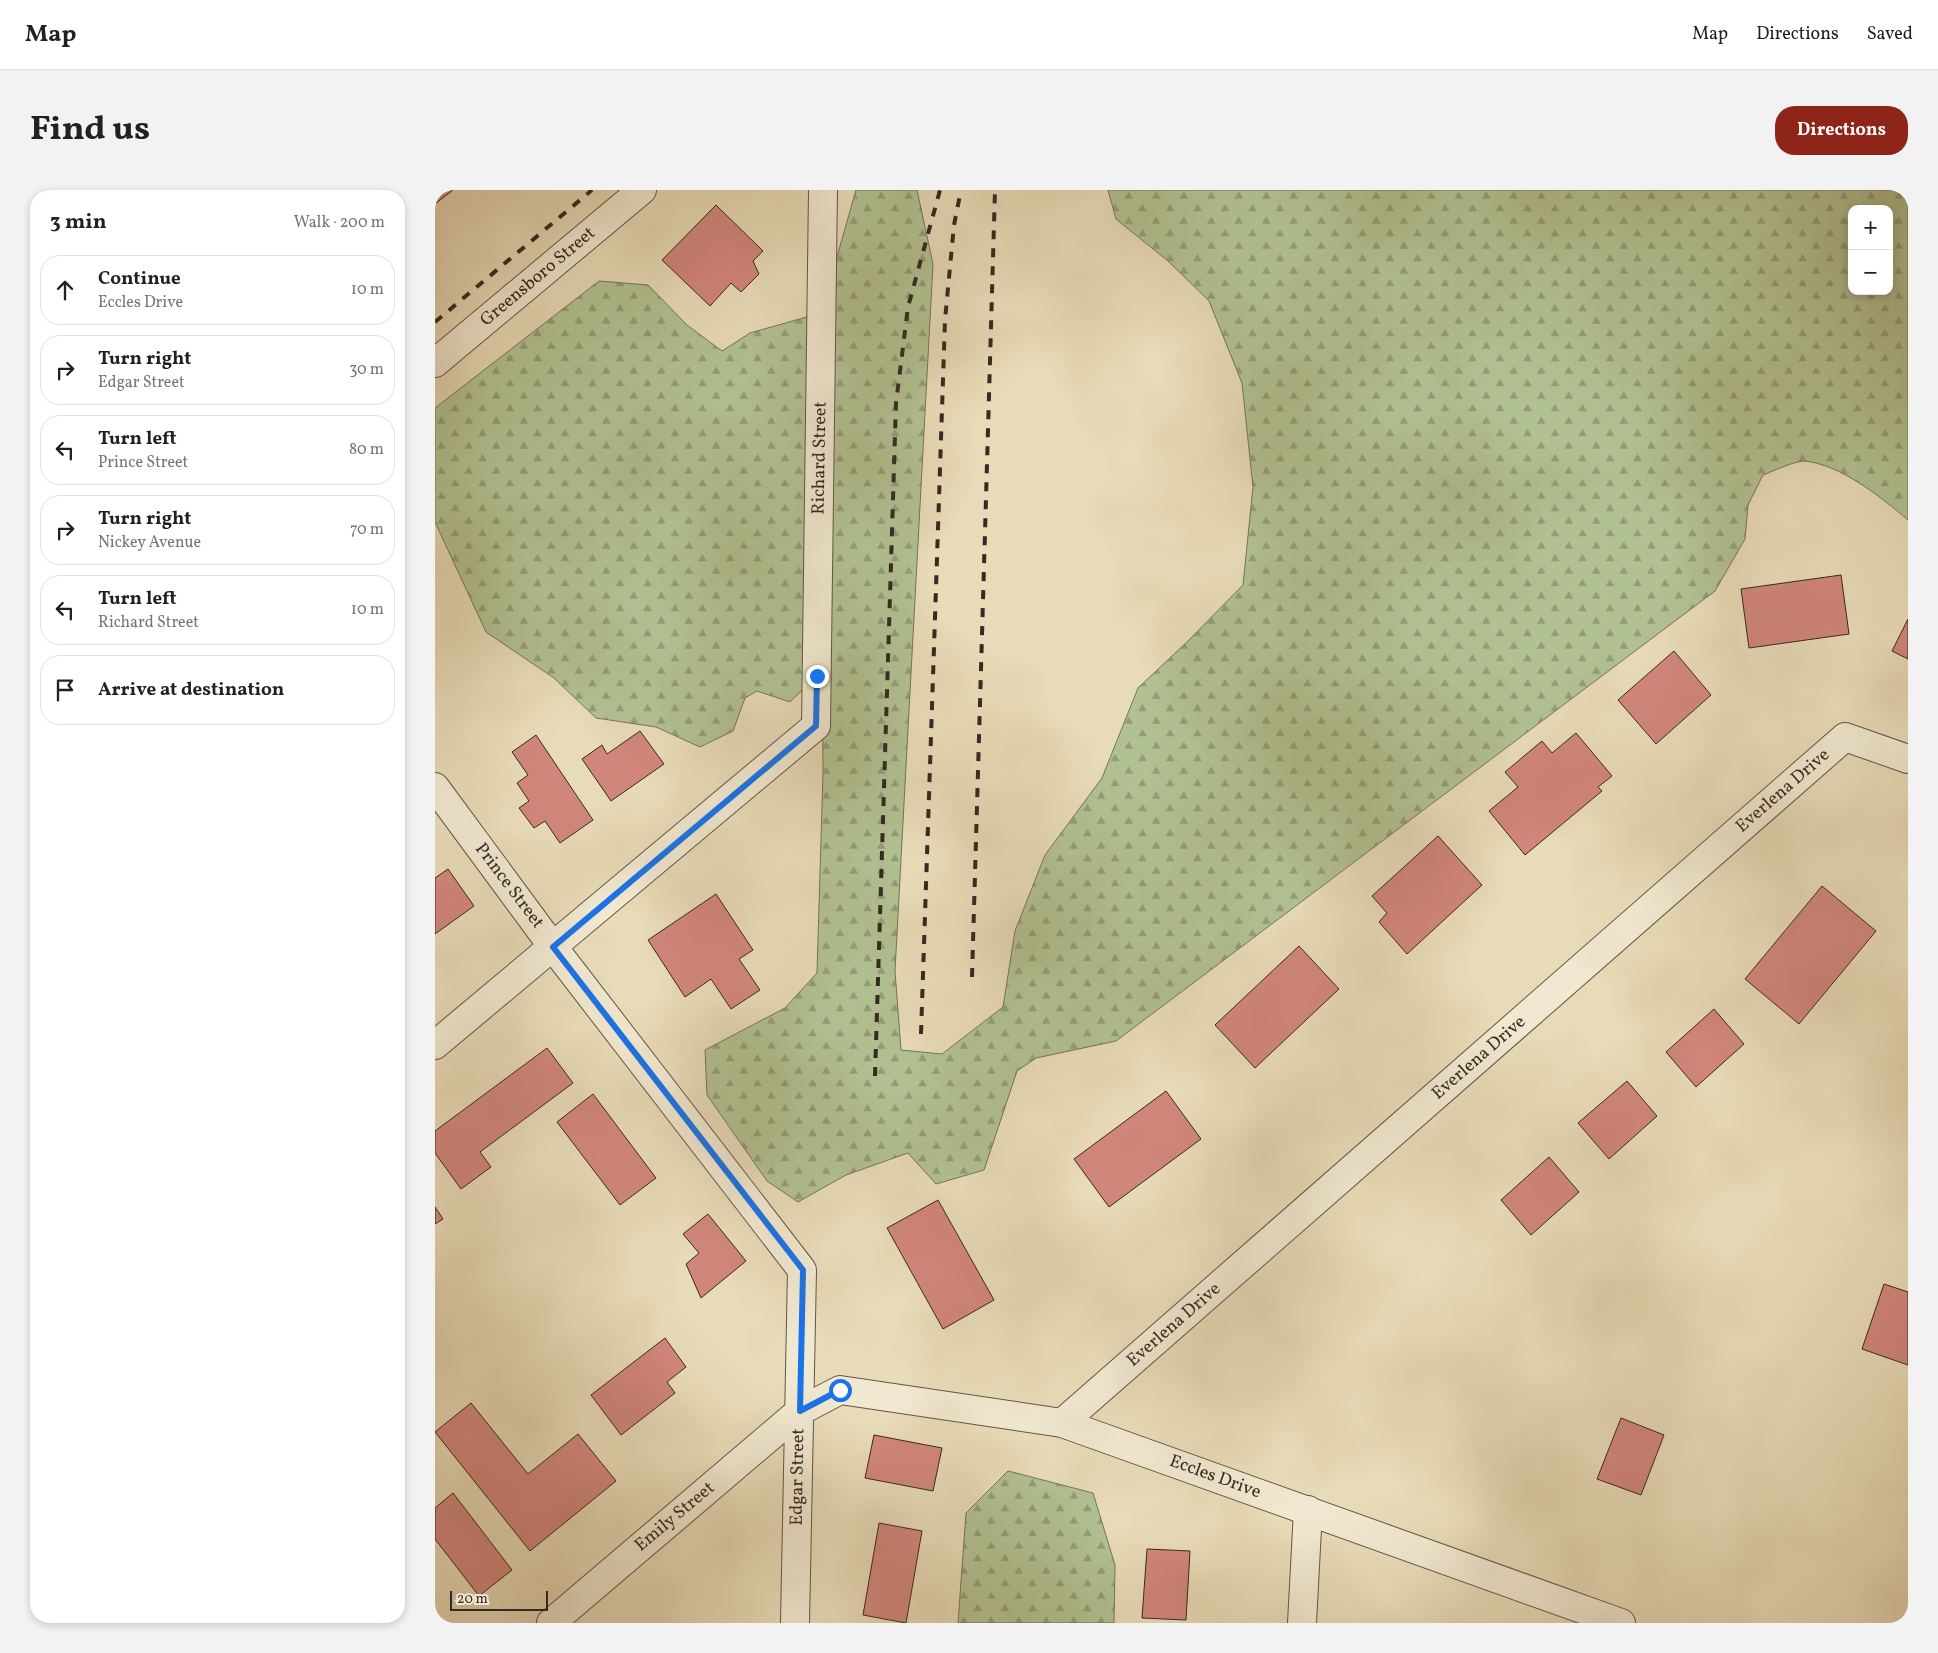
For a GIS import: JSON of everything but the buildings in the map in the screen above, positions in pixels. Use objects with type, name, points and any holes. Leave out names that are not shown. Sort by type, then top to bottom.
[{"type":"street","name":"Greensboro Street","points":[[435,363],[642,190]]},
{"type":"street","name":"Richard Street","points":[[553,947],[816,726],[823,190]]},
{"type":"street","name":"Everlena Drive","points":[[1062,1423],[1845,737],[1908,759]]},
{"type":"street","name":"Prince Street","points":[[435,787],[553,947],[803,1270]]},
{"type":"street","points":[[435,1045],[553,947]]},
{"type":"street","name":"Edgar Street","points":[[795,1623],[803,1270]]},
{"type":"street","name":"Eccles Drive","points":[[800,1411],[840,1390],[1062,1423],[1621,1623]]},
{"type":"street","name":"Emily Street","points":[[551,1623],[800,1411]]},
{"type":"street","points":[[1302,1623],[1308,1510]]},
{"type":"green space","points":[[856,190],[917,190],[933,264],[895,971],[901,1050],[942,1054],[1003,1007],[1015,931],[1045,855],[1102,778],[1138,688],[1243,585],[1253,487],[1242,383],[1209,301],[1168,261],[1116,219],[1108,190],[1908,190],[1908,520],[1859,483],[1832,468],[1818,463],[1800,461],[1763,475],[1748,505],[1745,539],[1715,591],[1116,1041],[1036,1058],[1017,1071],[984,1170],[936,1184],[908,1153],[846,1175],[798,1202],[767,1181],[707,1095],[705,1050],[785,1008],[817,973],[823,773],[821,360],[817,676],[790,702],[757,691],[745,698],[733,731],[700,747],[656,727],[596,718],[554,678],[486,632],[435,522],[435,408],[599,281],[648,285],[687,325],[722,351],[750,333],[821,313]]},
{"type":"green space","points":[[1008,1471],[1093,1493],[1115,1565],[1114,1623],[958,1623],[966,1513]]},
{"type":"railway","points":[[435,322],[592,190]]},
{"type":"railway","points":[[875,1076],[896,403],[908,307],[940,190]]},
{"type":"railway","points":[[921,1034],[945,320],[954,225],[961,190]]},
{"type":"railway","points":[[972,977],[995,190]]},
{"type":"route","points":[[817,676],[816,726],[553,947],[803,1270],[800,1411],[840,1390]]}]
